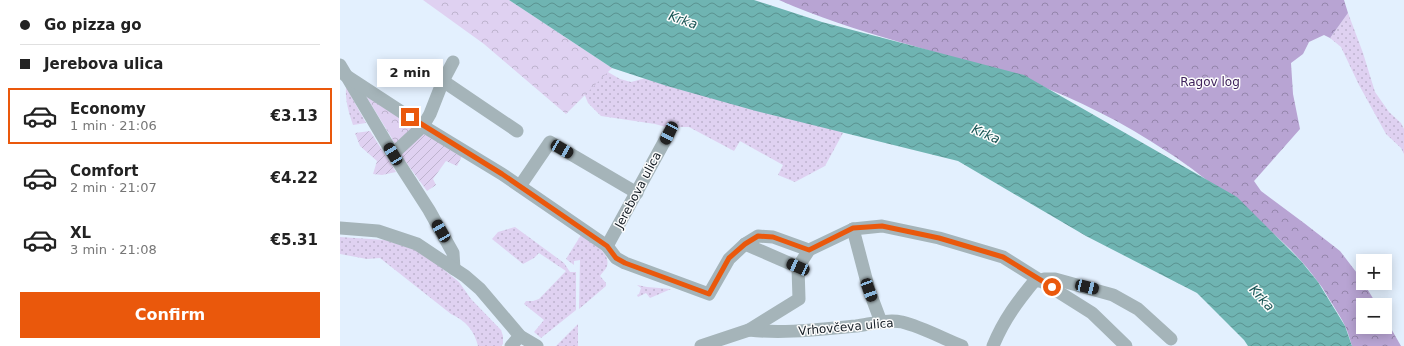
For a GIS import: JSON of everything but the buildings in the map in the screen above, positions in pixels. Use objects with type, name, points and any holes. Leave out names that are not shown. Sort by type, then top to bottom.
[{"type":"street","points":[[393,154],[423,126],[430,114],[443,81],[453,62]]},
{"type":"street","points":[[343,70],[423,126],[520,186],[607,246],[616,258],[625,263],[709,294],[729,258],[745,244],[758,236],[773,237],[809,250]]},
{"type":"street","points":[[343,70],[393,154],[429,210],[453,253],[454,269]]},
{"type":"street","points":[[443,81],[518,130]]},
{"type":"street","name":"Jerebova ulica","points":[[607,246],[638,192],[669,133]]},
{"type":"street","points":[[520,186],[550,142],[638,192]]},
{"type":"street","points":[[701,346],[749,330],[799,299],[798,267],[809,250],[853,228],[882,226],[939,238],[1003,257],[1037,280],[1064,294],[1092,313],[1126,346]]},
{"type":"street","points":[[340,228],[378,231],[399,236],[417,244],[480,289],[520,336],[536,346]]},
{"type":"street","points":[[853,228],[869,290],[881,322]]},
{"type":"street","points":[[745,244],[798,267]]},
{"type":"street","points":[[993,346],[1000,328],[1007,316],[1037,280],[1044,278],[1055,279],[1113,295],[1138,309],[1171,339]]},
{"type":"street","name":"Vrhovčeva ulica","points":[[749,330],[769,333],[795,332],[881,322],[901,322],[962,346]]},
{"type":"street","points":[[510,346],[520,336]]},
{"type":"green space","points":[[423,0],[509,0],[612,68],[566,114],[484,44]]},
{"type":"green space","name":"Ragov log","points":[[779,0],[1344,0],[1348,13],[1330,38],[1324,35],[1309,42],[1303,54],[1291,63],[1293,94],[1300,129],[1254,181],[1261,191],[1340,251],[1356,272],[1356,290],[1368,290],[1373,298],[1356,298],[1356,334],[1392,334],[1392,330],[1401,346],[1352,346],[1344,323],[1322,288],[1290,249],[1269,230],[1193,169],[1117,121],[1065,96],[999,71],[872,34],[810,13]]},
{"type":"green space","points":[[1348,13],[1363,53],[1375,92],[1389,112],[1401,123],[1404,129],[1404,154],[1401,148],[1386,134],[1359,85],[1341,47],[1330,38]]},
{"type":"green space","points":[[601,68],[620,79],[631,82],[646,78],[823,125],[843,133],[825,166],[795,182],[778,175],[783,165],[740,141],[734,151],[689,127],[666,127],[601,116],[588,103],[578,78]]},
{"type":"green space","points":[[346,87],[366,123],[353,125],[347,102]]},
{"type":"green space","points":[[363,91],[414,126],[396,145]]},
{"type":"green space","points":[[370,131],[396,172],[382,175],[373,174],[377,161],[360,146],[355,133]]},
{"type":"green space","points":[[423,133],[462,156],[457,166],[446,161],[433,179],[436,185],[427,191],[400,154]]},
{"type":"green space","points":[[515,227],[564,263],[570,272],[576,272],[576,310],[541,338],[534,332],[544,320],[524,304],[526,301],[539,299],[566,271],[539,253],[534,258],[523,264],[492,239],[498,232]]},
{"type":"green space","points":[[581,235],[603,252],[606,256],[607,266],[600,276],[606,283],[606,286],[579,309],[580,260],[574,261],[574,265],[566,259]]},
{"type":"green space","points":[[340,237],[385,240],[422,252],[459,282],[471,299],[501,330],[503,344],[501,346],[478,346],[472,331],[465,323],[451,314],[380,258],[367,259],[340,254]]},
{"type":"green space","points":[[637,285],[671,289],[650,298],[646,293],[638,297],[637,295],[639,294],[641,288]]},
{"type":"green space","points":[[578,324],[578,346],[556,346]]},
{"type":"water","name":"Krka","points":[[509,0],[754,0],[822,22],[1024,75],[1237,197],[1301,261],[1318,282],[1345,326],[1352,346],[1248,346],[1244,340],[1197,293],[1086,236],[958,161],[756,111],[667,86],[612,68]]},
{"type":"route","points":[[410,117],[520,186],[607,246],[616,258],[634,267],[709,294],[729,258],[745,244],[758,236],[773,237],[794,246],[809,250],[853,228],[882,226],[939,238],[1003,257],[1039,281],[1052,287]]}]
